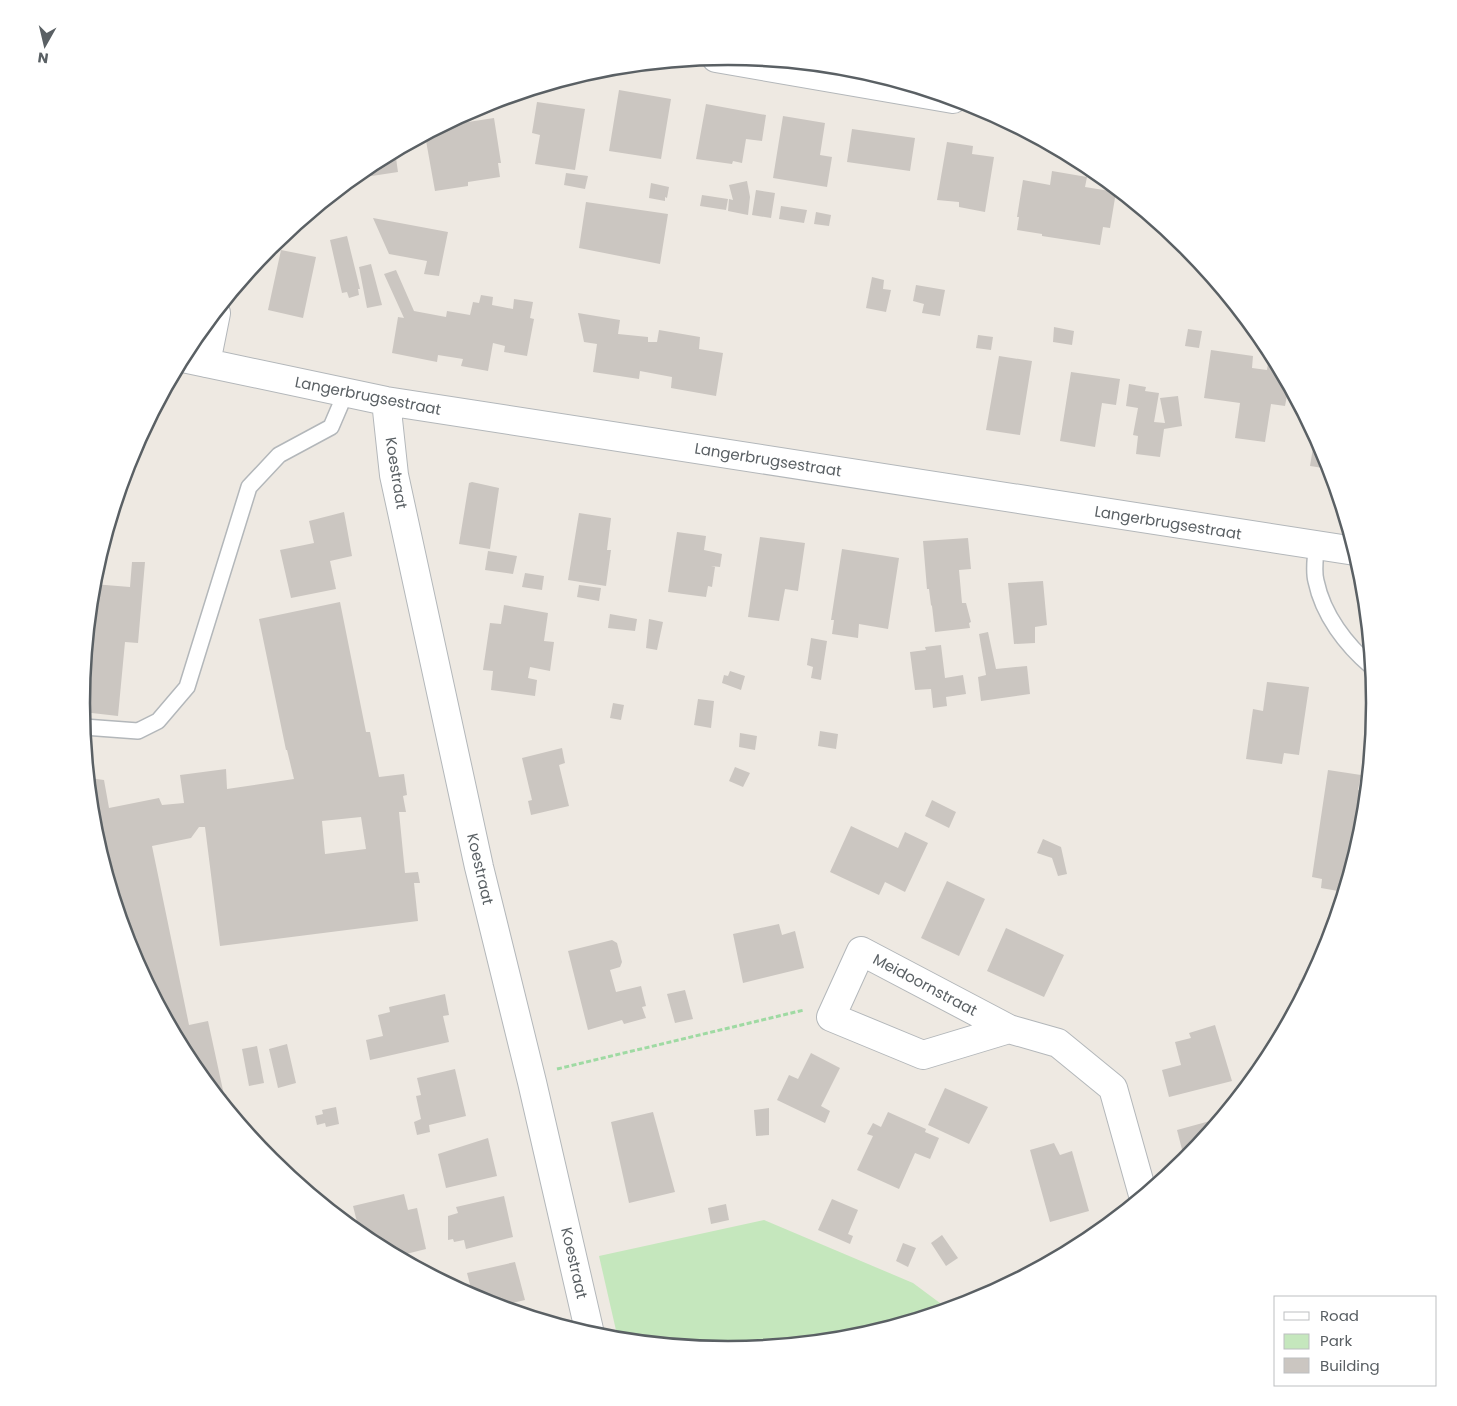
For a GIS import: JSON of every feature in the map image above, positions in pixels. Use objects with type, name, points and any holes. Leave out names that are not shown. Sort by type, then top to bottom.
[{"type":"street","points":[[761,66],[907,91]]},
{"type":"street","points":[[195,360],[203,342]]},
{"type":"street","name":"Langerbrugsestraat","points":[[195,360],[386,401],[1348,550]]},
{"type":"street","name":"Koestraat","points":[[386,401],[396,484],[479,866],[531,1076],[588,1325]]},
{"type":"street","name":"Meidoornstraat","points":[[1008,1029],[923,1055],[831,1017],[861,951],[1008,1029],[1058,1043],[1113,1088],[1142,1189]]},
{"type":"lane","points":[[91,728],[138,731],[158,721],[187,687],[249,487],[279,455],[331,427],[346,392]]},
{"type":"lane","points":[[1316,546],[1315,579],[1323,604],[1337,630],[1357,655],[1365,661]]},
{"type":"path","points":[[531,1076],[839,1001]]},
{"type":"green space","points":[[764,1220],[913,1283],[941,1304],[894,1319],[812,1336],[728,1341],[645,1336],[616,1331],[599,1256]]},
{"type":"building","points":[[619,90],[671,99],[661,159],[609,151]]},
{"type":"building","points":[[537,102],[585,109],[575,170],[535,164],[540,135],[532,133]]},
{"type":"building","points":[[706,104],[766,115],[762,141],[746,139],[742,163],[733,161],[732,164],[696,159]]},
{"type":"building","points":[[783,116],[825,123],[820,155],[832,157],[827,187],[773,178]]},
{"type":"building","points":[[494,118],[501,163],[498,163],[500,177],[468,182],[468,186],[435,191],[426,141],[465,122]]},
{"type":"building","points":[[852,129],[915,138],[910,171],[847,162]]},
{"type":"building","points":[[947,142],[973,146],[972,154],[994,157],[985,212],[959,207],[959,202],[937,200]]},
{"type":"building","points":[[396,158],[398,172],[369,176]]},
{"type":"building","points":[[1052,171],[1087,177],[1085,187],[1108,191],[1115,196],[1110,228],[1103,227],[1100,245],[1017,230],[1019,217],[1017,217],[1023,180],[1050,185]]},
{"type":"building","points":[[566,173],[588,176],[585,189],[564,185]]},
{"type":"building","points":[[747,181],[750,197],[748,215],[728,211],[729,199],[733,200],[729,185]]},
{"type":"building","points":[[651,183],[669,187],[665,201],[649,198]]},
{"type":"building","points":[[756,190],[775,193],[771,218],[752,215]]},
{"type":"building","points":[[702,195],[728,199],[726,210],[700,206]]},
{"type":"building","points":[[586,202],[668,214],[660,264],[579,248]]},
{"type":"building","points":[[781,206],[807,210],[804,223],[779,219]]},
{"type":"building","points":[[816,212],[831,215],[829,226],[814,224]]},
{"type":"building","points":[[373,218],[448,232],[439,276],[424,274],[427,261],[389,254]]},
{"type":"building","points":[[347,236],[360,289],[358,289],[359,295],[349,298],[347,292],[342,293],[330,240]]},
{"type":"building","points":[[281,250],[316,257],[303,318],[268,310]]},
{"type":"building","points":[[371,264],[382,305],[367,308],[359,267]]},
{"type":"building","points":[[396,270],[414,311],[446,317],[447,311],[470,315],[473,302],[479,303],[481,295],[493,297],[492,305],[513,309],[514,299],[533,302],[530,318],[534,319],[527,356],[504,352],[505,346],[493,343],[488,371],[461,366],[463,359],[438,355],[437,362],[392,353],[398,317],[404,318],[384,274]]},
{"type":"building","points":[[872,277],[884,280],[883,289],[891,290],[886,312],[866,308]]},
{"type":"building","points":[[916,285],[945,290],[940,316],[922,313],[924,304],[913,301]]},
{"type":"building","points":[[578,313],[620,320],[618,334],[648,337],[648,342],[657,342],[659,330],[700,337],[699,349],[723,353],[716,396],[671,388],[672,377],[640,371],[639,379],[593,372],[597,344],[584,342]]},
{"type":"building","points":[[1054,327],[1074,331],[1072,345],[1053,342]]},
{"type":"building","points":[[1188,329],[1202,331],[1199,348],[1185,346]]},
{"type":"building","points":[[978,335],[993,337],[991,350],[976,348]]},
{"type":"building","points":[[1211,350],[1253,356],[1252,368],[1267,370],[1268,363],[1287,395],[1285,406],[1271,404],[1265,442],[1235,438],[1240,403],[1204,398]]},
{"type":"building","points":[[999,356],[1032,361],[1020,435],[986,430]]},
{"type":"building","points":[[1071,372],[1120,379],[1116,405],[1102,403],[1095,447],[1060,441]]},
{"type":"building","points":[[1129,384],[1146,387],[1145,391],[1159,393],[1154,422],[1165,423],[1160,398],[1178,396],[1182,426],[1164,429],[1160,457],[1136,454],[1138,436],[1133,435],[1138,408],[1126,406]]},
{"type":"building","points":[[1313,448],[1321,468],[1310,466]]},
{"type":"building","points":[[469,483],[499,488],[490,549],[459,544]]},
{"type":"building","points":[[344,512],[352,556],[330,561],[336,589],[291,598],[280,550],[314,543],[309,521]]},
{"type":"building","points":[[579,513],[611,518],[607,550],[611,550],[606,586],[568,580]]},
{"type":"building","points":[[677,532],[706,536],[704,550],[722,554],[720,567],[711,566],[715,567],[712,587],[708,586],[706,597],[668,592]]},
{"type":"building","points":[[760,537],[805,543],[798,591],[785,589],[779,621],[748,617]]},
{"type":"building","points":[[968,538],[971,569],[959,570],[962,603],[966,603],[971,622],[969,623],[970,628],[935,632],[929,589],[927,589],[923,541]]},
{"type":"building","points":[[842,549],[899,558],[888,629],[859,624],[858,638],[832,634],[834,620],[831,620]]},
{"type":"building","points":[[488,551],[517,556],[513,574],[485,570]]},
{"type":"building","points":[[132,562],[145,562],[138,643],[125,642],[118,716],[90,713],[92,661],[102,585],[130,587]]},
{"type":"building","points":[[525,573],[544,576],[542,590],[522,587]]},
{"type":"building","points":[[1043,581],[1047,625],[1035,627],[1035,643],[1014,644],[1008,583]]},
{"type":"building","points":[[579,585],[601,588],[599,601],[577,597]]},
{"type":"building","points":[[340,602],[366,732],[370,732],[379,777],[404,774],[407,795],[403,796],[406,812],[399,812],[405,873],[418,872],[420,883],[414,883],[418,921],[220,946],[205,827],[199,827],[191,838],[152,846],[189,1025],[208,1021],[224,1093],[176,1022],[156,985],[139,947],[124,908],[112,868],[95,779],[104,780],[109,808],[159,798],[162,805],[184,803],[180,775],[226,769],[227,789],[294,779],[286,750],[259,619]],"holes":[[[361,817],[366,849],[325,854],[322,821]]]},
{"type":"building","points":[[504,605],[548,613],[544,641],[554,642],[550,671],[530,667],[528,678],[537,680],[535,696],[491,690],[493,671],[483,670],[490,623],[501,624]]},
{"type":"building","points":[[610,614],[637,619],[635,631],[608,628]]},
{"type":"building","points":[[649,619],[663,622],[657,650],[646,648]]},
{"type":"building","points":[[988,632],[996,669],[1027,666],[1030,694],[981,701],[978,677],[986,675],[979,634]]},
{"type":"building","points":[[811,638],[827,641],[821,680],[811,678],[813,667],[807,665]]},
{"type":"building","points":[[941,645],[945,678],[963,675],[966,694],[946,697],[947,706],[933,708],[931,689],[915,690],[910,652],[926,650],[925,647]]},
{"type":"building","points":[[730,671],[745,676],[741,690],[722,683],[724,675],[728,676]]},
{"type":"building","points":[[1267,682],[1309,687],[1299,755],[1284,753],[1282,764],[1246,759],[1253,709],[1263,711]]},
{"type":"building","points":[[698,699],[714,701],[711,728],[694,725]]},
{"type":"building","points":[[613,703],[624,705],[621,720],[610,718]]},
{"type":"building","points":[[820,731],[838,734],[836,749],[818,746]]},
{"type":"building","points":[[740,733],[757,736],[755,750],[739,747]]},
{"type":"building","points":[[562,748],[565,763],[559,765],[569,806],[531,815],[528,801],[532,800],[522,758]]},
{"type":"building","points":[[735,767],[750,773],[743,787],[729,781]]},
{"type":"building","points":[[1328,770],[1361,775],[1354,827],[1338,891],[1321,888],[1322,879],[1312,877]]},
{"type":"building","points":[[932,800],[956,812],[949,828],[925,816]]},
{"type":"building","points":[[851,826],[898,848],[905,832],[928,843],[905,892],[885,882],[879,895],[830,872]]},
{"type":"building","points":[[1043,839],[1061,847],[1067,874],[1058,876],[1052,858],[1037,853]]},
{"type":"building","points":[[947,881],[985,899],[959,956],[921,938]]},
{"type":"building","points":[[779,924],[782,935],[795,931],[804,968],[743,983],[733,934]]},
{"type":"building","points":[[1006,928],[1064,955],[1044,997],[987,971]]},
{"type":"building","points":[[612,940],[617,943],[622,962],[620,967],[610,970],[616,992],[641,986],[646,1006],[642,1007],[646,1018],[624,1024],[622,1020],[588,1030],[568,951]]},
{"type":"building","points":[[1305,973],[1306,974],[1300,986],[1298,985]]},
{"type":"building","points":[[685,990],[693,1019],[675,1023],[667,994]]},
{"type":"building","points":[[445,994],[449,1015],[443,1016],[449,1042],[370,1060],[366,1040],[383,1036],[378,1015],[390,1012],[389,1007]]},
{"type":"building","points":[[1215,1025],[1232,1081],[1169,1097],[1162,1070],[1181,1065],[1175,1042],[1191,1038],[1189,1033]]},
{"type":"building","points":[[287,1044],[296,1083],[278,1088],[269,1049]]},
{"type":"building","points":[[257,1046],[264,1083],[249,1086],[242,1049]]},
{"type":"building","points":[[811,1053],[840,1068],[821,1106],[830,1111],[825,1123],[777,1100],[789,1075],[798,1079]]},
{"type":"building","points":[[455,1069],[466,1116],[429,1125],[430,1132],[417,1135],[414,1122],[421,1119],[416,1096],[421,1095],[417,1078]]},
{"type":"building","points":[[945,1088],[988,1107],[969,1144],[928,1125]]},
{"type":"building","points":[[336,1107],[339,1124],[326,1127],[325,1123],[317,1125],[315,1116],[323,1114],[322,1110]]},
{"type":"building","points":[[769,1108],[769,1135],[756,1136],[754,1110]]},
{"type":"building","points":[[653,1112],[675,1192],[629,1203],[611,1122]]},
{"type":"building","points":[[888,1112],[926,1129],[925,1132],[939,1138],[930,1159],[915,1153],[899,1189],[857,1170],[873,1136],[867,1134],[873,1123],[881,1127]]},
{"type":"building","points":[[1211,1121],[1183,1151],[1177,1130]]},
{"type":"building","points":[[488,1138],[497,1176],[446,1188],[438,1154]]},
{"type":"building","points":[[1054,1143],[1060,1155],[1072,1151],[1089,1211],[1050,1222],[1030,1150]]},
{"type":"building","points":[[404,1194],[408,1210],[417,1208],[426,1249],[406,1254],[357,1221],[353,1206]]},
{"type":"building","points":[[504,1196],[513,1237],[466,1249],[464,1240],[454,1242],[453,1239],[448,1240],[448,1216],[458,1213],[456,1207]]},
{"type":"building","points":[[832,1199],[858,1210],[848,1234],[853,1236],[850,1244],[818,1230]]},
{"type":"building","points":[[726,1204],[729,1220],[711,1224],[708,1208]]},
{"type":"building","points":[[942,1235],[958,1258],[946,1266],[931,1243]]},
{"type":"building","points":[[903,1243],[916,1248],[908,1267],[896,1261]]},
{"type":"building","points":[[515,1262],[525,1300],[512,1303],[470,1286],[467,1273]]}]
